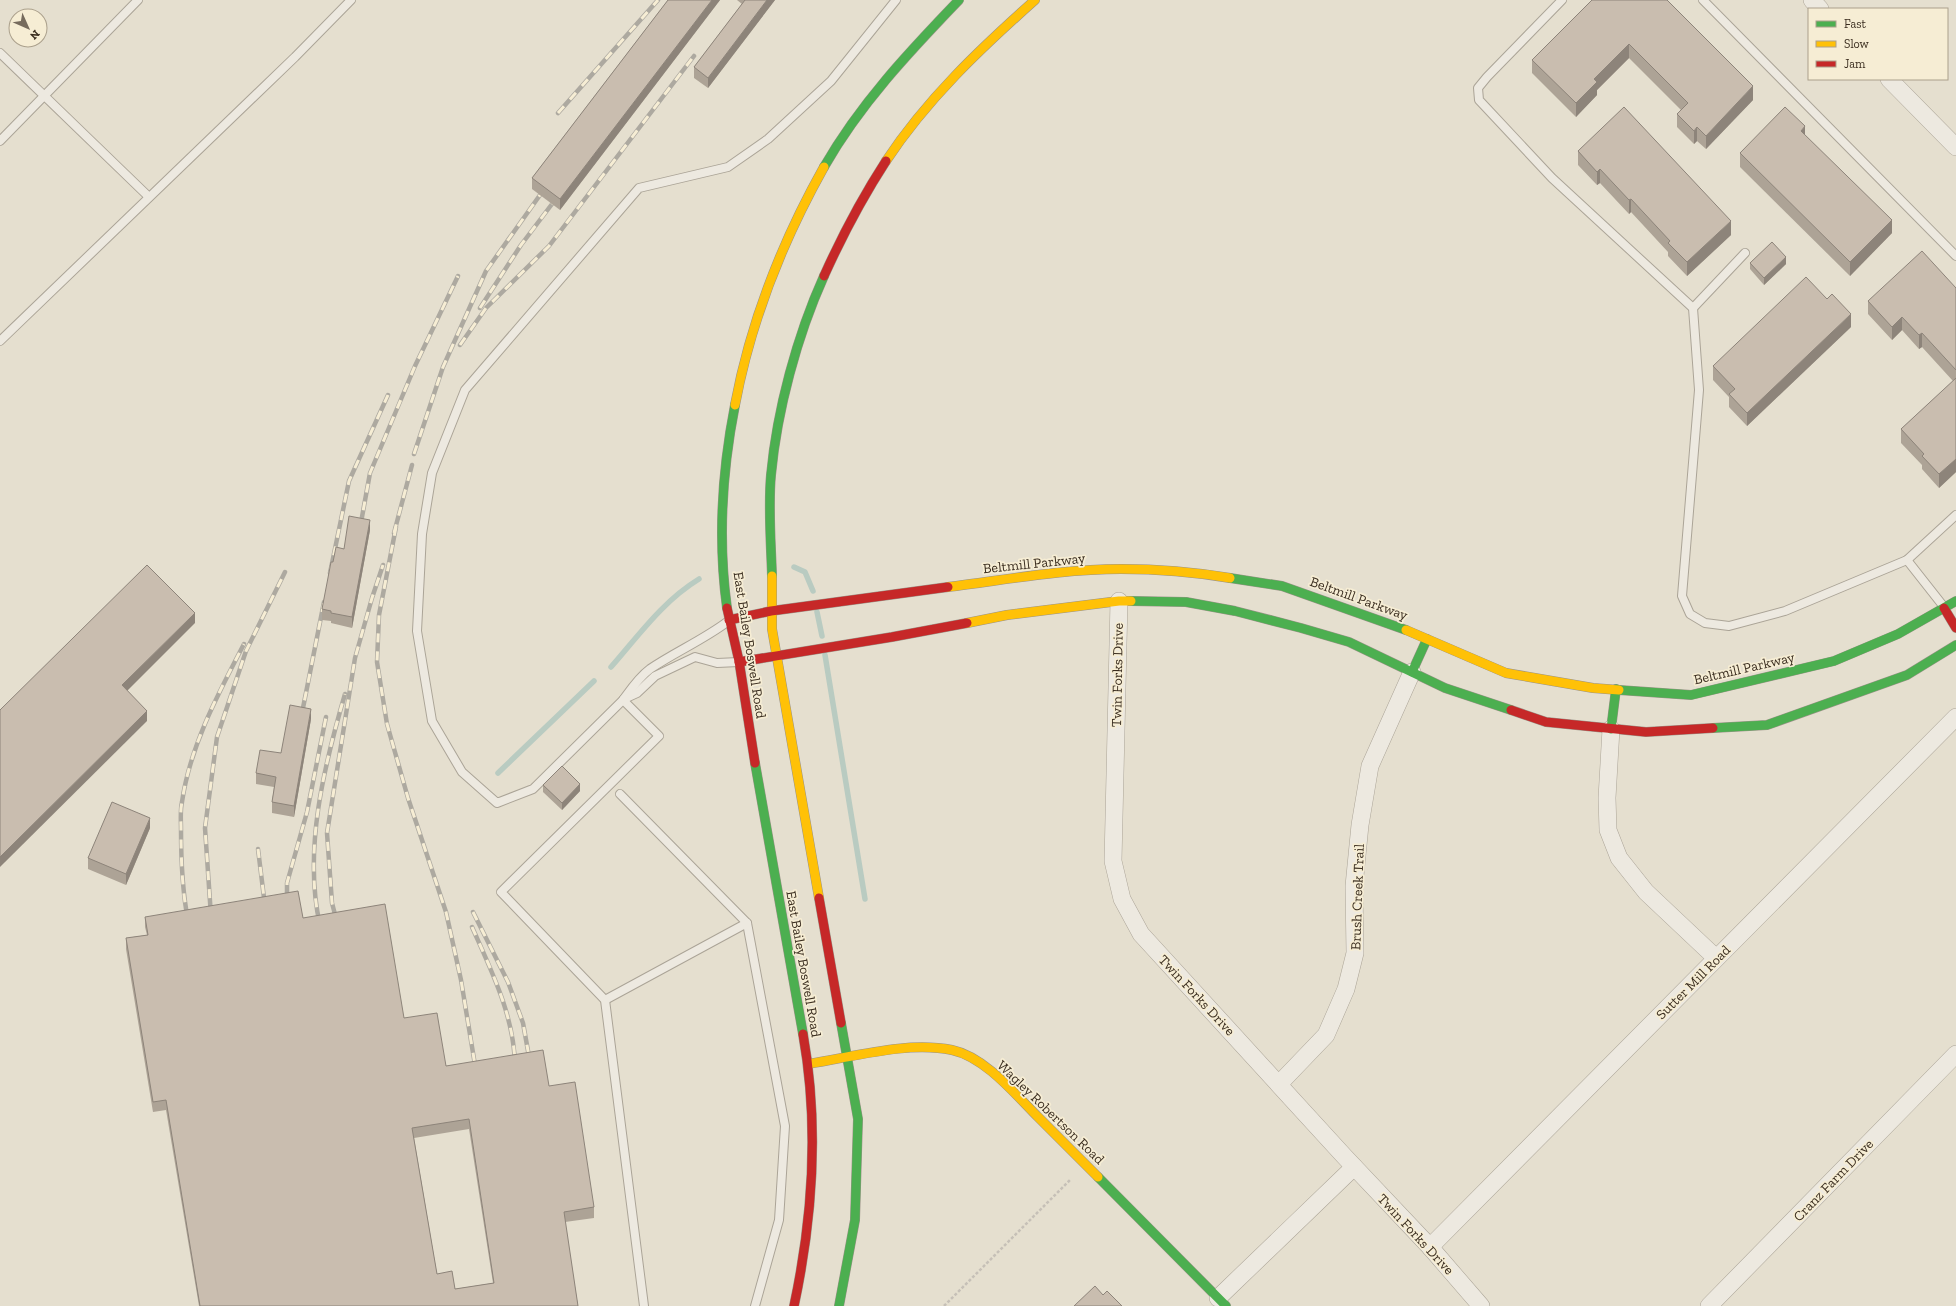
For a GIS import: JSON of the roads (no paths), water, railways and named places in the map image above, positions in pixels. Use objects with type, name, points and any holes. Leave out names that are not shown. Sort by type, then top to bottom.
[{"type":"street","name":"East Bailey Boswell Road","points":[[794,1306],[805,1249],[812,1175],[813,1138],[808,1064],[753,759],[739,662],[729,620],[724,587],[722,549],[723,504],[729,435],[744,361],[768,282],[802,206],[844,135],[894,69],[959,0]]},
{"type":"street","name":"East Bailey Boswell Road","points":[[989,41],[1023,0]]},
{"type":"street","name":"East Bailey Boswell Road","points":[[839,1306],[856,1220],[858,1119],[772,629],[772,476],[782,404],[812,303],[839,242],[866,192],[900,140],[934,98],[989,41],[1034,0]]},
{"type":"street","points":[[1812,0],[1819,8]]},
{"type":"street","points":[[1890,80],[1956,147]]},
{"type":"street","name":"Beltmill Parkway","points":[[729,620],[771,611],[1003,579],[1067,572],[1200,573],[1282,586],[1390,623],[1506,673],[1593,688],[1691,695],[1834,660],[1898,634],[1956,601]]},
{"type":"street","points":[[739,662],[1119,597],[1186,602],[1235,611],[1349,642],[1445,688],[1546,722],[1646,732],[1767,725],[1907,675],[1956,646]]},
{"type":"street","name":"Twin Forks Drive","points":[[1119,597],[1113,861],[1122,899],[1141,934],[1354,1167],[1430,1247],[1481,1306]]},
{"type":"street","points":[[1944,608],[1956,628]]},
{"type":"street","points":[[1412,672],[1427,639]]},
{"type":"street","name":"Brush Creek Trail","points":[[1279,1084],[1326,1035],[1346,989],[1355,953],[1354,886],[1360,826],[1370,766],[1412,672]]},
{"type":"street","points":[[1616,689],[1607,798],[1608,830],[1619,858],[1646,892],[1716,958]]},
{"type":"street","name":"Sutter Mill Road","points":[[1430,1247],[1956,717]]},
{"type":"street","name":"Wagley Robertson Road","points":[[808,1064],[848,1059],[916,1047],[953,1050],[978,1062],[998,1076],[1222,1302]]},
{"type":"street","name":"Cranz Farm Drive","points":[[1709,1306],[1956,1054]]},
{"type":"street","points":[[1222,1302],[1354,1167]]},
{"type":"lane","points":[[0,141],[138,0]]},
{"type":"lane","points":[[0,341],[295,57],[351,0]]},
{"type":"lane","points":[[729,620],[712,634],[649,670],[632,687],[623,700],[533,789],[497,803],[462,772],[432,721],[417,631],[422,534],[432,473],[465,390],[639,188],[728,166],[768,139],[831,81],[896,0]]},
{"type":"lane","points":[[1562,0],[1487,77],[1478,88],[1479,100],[1552,178],[1694,308],[1698,390],[1682,596],[1690,614],[1705,623],[1730,626],[1785,611],[1907,560],[1956,515]]},
{"type":"lane","points":[[1703,0],[1956,256]]},
{"type":"lane","points":[[0,52],[149,196]]},
{"type":"lane","points":[[1694,308],[1745,253]]},
{"type":"lane","points":[[1907,560],[1944,608]]},
{"type":"lane","points":[[623,700],[636,693],[655,676],[695,657],[717,663],[739,662]]},
{"type":"lane","points":[[623,700],[659,736],[501,892],[605,1000],[644,1306]]},
{"type":"lane","points":[[620,794],[747,924],[785,1126],[779,1220],[755,1306]]},
{"type":"lane","points":[[605,1000],[747,924]]},
{"type":"waterway","points":[[794,567],[805,572],[813,591]]},
{"type":"waterway","points":[[611,667],[663,608],[699,579]]},
{"type":"waterway","points":[[817,612],[822,636]]},
{"type":"waterway","points":[[825,655],[865,899]]},
{"type":"waterway","points":[[498,773],[594,681]]},
{"type":"railway","points":[[558,113],[658,0]]},
{"type":"railway","points":[[460,345],[486,308],[549,246],[694,56]]},
{"type":"railway","points":[[414,454],[443,367],[486,271],[540,195]]},
{"type":"railway","points":[[480,308],[521,245],[552,204]]},
{"type":"railway","points":[[360,528],[370,473],[415,366],[458,276]]},
{"type":"railway","points":[[330,573],[349,481],[388,395]]},
{"type":"railway","points":[[394,533],[412,465]]},
{"type":"railway","points":[[396,527],[379,615],[377,662],[387,724],[408,798],[446,912],[461,980],[476,1071]]},
{"type":"railway","points":[[337,922],[332,903],[327,833],[355,658],[383,565]]},
{"type":"railway","points":[[211,916],[205,828],[217,737],[246,651],[285,572]]},
{"type":"railway","points":[[301,718],[324,602]]},
{"type":"railway","points":[[188,920],[183,886],[181,841],[181,809],[186,781],[191,761],[206,721],[244,644]]},
{"type":"railway","points":[[320,925],[315,897],[314,868],[318,809],[323,779],[345,694]]},
{"type":"railway","points":[[287,903],[287,883],[307,812],[326,717]]},
{"type":"railway","points":[[258,849],[265,906]]},
{"type":"railway","points":[[473,912],[508,982],[523,1023],[530,1062]]},
{"type":"railway","points":[[472,927],[501,994],[511,1029],[515,1065]]}]
